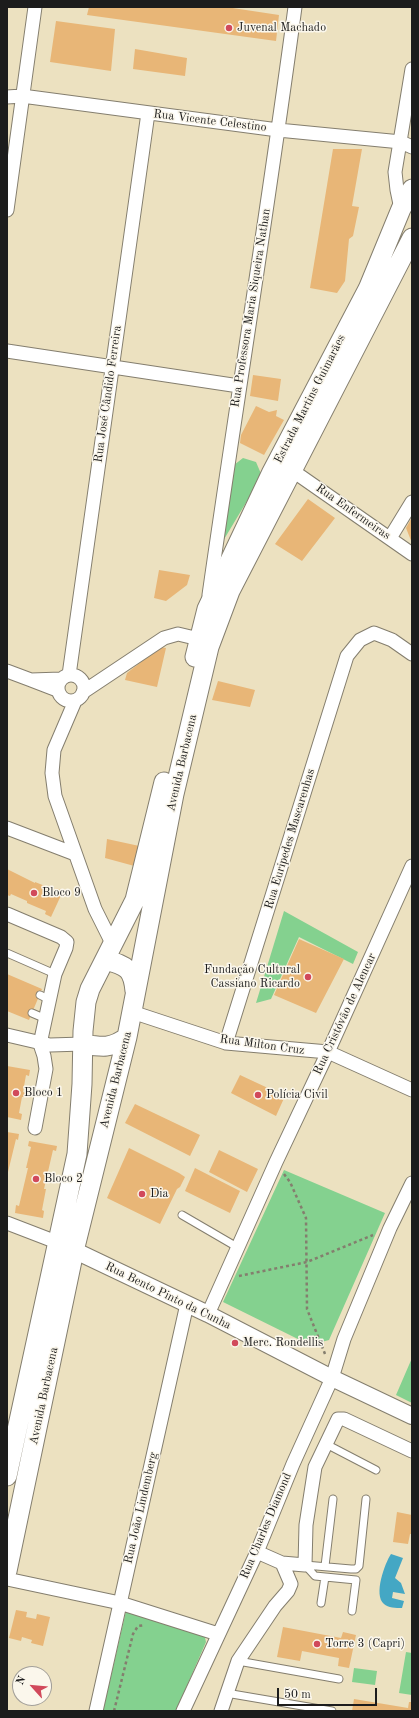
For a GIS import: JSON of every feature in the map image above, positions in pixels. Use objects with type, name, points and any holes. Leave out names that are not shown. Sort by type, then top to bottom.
[{"type":"main road","name":"Estrada Martins Guimarães","points":[[207,609],[271,474],[407,212],[412,189]]},
{"type":"main road","name":"Estrada Martins Guimarães","points":[[230,591],[412,238]]},
{"type":"main road","name":"Avenida Barbacena","points":[[7,1476],[66,1247],[128,1037],[133,1003],[174,794],[209,647],[230,591]]},
{"type":"main road","name":"Avenida Barbacena","points":[[7,1571],[66,1247],[77,1154],[82,1084],[83,1031],[86,1002],[90,989],[110,953],[135,900],[207,609]]},
{"type":"main road","points":[[110,953],[130,972],[134,981],[133,1003]]},
{"type":"main road","points":[[83,1044],[107,1047],[119,1043],[128,1037]]},
{"type":"street","points":[[7,210],[35,7]]},
{"type":"street","name":"Rua Professora Maria Siqueira Nathan","points":[[207,609],[295,7]]},
{"type":"street","points":[[407,212],[397,190],[395,172],[397,157],[407,144],[412,69]]},
{"type":"street","name":"Rua Vicente Celestino","points":[[7,97],[22,96],[278,130],[407,144]]},
{"type":"street","name":"Rua José Cândido Ferreira","points":[[62,681],[112,365],[148,113]]},
{"type":"street","points":[[7,351],[112,365],[239,386]]},
{"type":"street","name":"Rua Enfermeiras","points":[[293,471],[412,554]]},
{"type":"street","points":[[390,538],[412,502]]},
{"type":"street","name":"Rua Euripedes Mascarenhas","points":[[226,1042],[347,656],[360,640],[374,633],[392,640],[412,654]]},
{"type":"street","points":[[62,681],[59,694],[65,700],[79,697],[164,638],[178,634],[199,639]]},
{"type":"street","points":[[7,671],[31,680],[62,681],[73,675],[80,678],[84,685],[54,750],[52,773],[55,796],[110,953]]},
{"type":"street","points":[[7,828],[75,854]]},
{"type":"street","name":"Rua Cristóvão de Alencar","points":[[208,1314],[237,1247],[328,1052],[412,866]]},
{"type":"street","points":[[7,914],[61,937],[67,942],[56,974],[45,998],[46,1019],[40,1044],[46,1069],[35,1128]]},
{"type":"street","name":"Rua Milton Cruz","points":[[133,1003],[226,1042],[328,1052],[412,1090]]},
{"type":"street","points":[[7,1035],[40,1044],[83,1044]]},
{"type":"street","name":"Rua Charles Diamond","points":[[183,1711],[257,1552],[293,1464],[332,1378],[344,1339],[390,1228],[412,1184]]},
{"type":"street","points":[[7,1223],[66,1247]]},
{"type":"street","name":"Rua Bento Pinto da Cunha","points":[[66,1247],[208,1314],[332,1378],[412,1416]]},
{"type":"street","name":"Rua João Lindemberg","points":[[96,1711],[187,1304]]},
{"type":"street","points":[[257,1552],[282,1563],[304,1565],[306,1525],[315,1467],[338,1419],[344,1419],[412,1451]]},
{"type":"street","points":[[221,1711],[238,1661],[291,1584],[282,1563]]},
{"type":"street","points":[[7,1578],[120,1602],[218,1634]]},
{"type":"lane","points":[[7,953],[56,974]]},
{"type":"lane","points":[[32,1013],[46,1019]]},
{"type":"lane","points":[[182,1215],[237,1247]]},
{"type":"lane","points":[[326,1444],[376,1470]]},
{"type":"lane","points":[[325,1566],[333,1499]]},
{"type":"lane","points":[[304,1565],[351,1569],[356,1569],[360,1566],[366,1499]]},
{"type":"lane","points":[[304,1565],[315,1576],[356,1580],[352,1611]]},
{"type":"lane","points":[[321,1603],[325,1577]]},
{"type":"lane","points":[[238,1661],[339,1679]]},
{"type":"lane","points":[[226,1693],[332,1711]]},
{"type":"path","points":[[276,1162],[290,1182],[306,1218],[307,1309],[325,1352],[332,1378]]},
{"type":"path","points":[[223,1279],[307,1262],[390,1228]]},
{"type":"path","points":[[114,1711],[133,1634],[138,1626],[146,1624]]},
{"type":"green space","points":[[243,458],[256,462],[262,476],[220,546],[234,465]]},
{"type":"green space","points":[[284,911],[358,952],[353,964],[299,937],[271,999],[256,1003]]},
{"type":"green space","points":[[284,1170],[385,1213],[329,1340],[310,1345],[223,1302]]},
{"type":"green space","points":[[412,1358],[412,1403],[396,1395]]},
{"type":"green space","points":[[126,1611],[204,1633],[206,1642],[176,1711],[103,1711]]},
{"type":"green space","points":[[406,1652],[412,1653],[412,1695],[399,1693]]},
{"type":"green space","points":[[354,1668],[377,1671],[375,1685],[352,1682]]},
{"type":"water","points":[[391,1554],[403,1558],[395,1578],[401,1583],[405,1594],[393,1592],[392,1598],[404,1601],[402,1608],[392,1608],[384,1604],[381,1600],[381,1579]]},
{"type":"building","name":"Juvenal Machado","points":[[89,7],[226,7],[279,15],[276,41],[87,15]]},
{"type":"building","points":[[56,21],[115,29],[111,71],[50,62]]},
{"type":"building","points":[[135,49],[187,58],[185,76],[133,69]]},
{"type":"building","points":[[333,149],[362,149],[352,206],[359,207],[353,236],[349,239],[345,281],[337,293],[310,288]]},
{"type":"building","points":[[253,375],[281,379],[278,401],[250,396]]},
{"type":"building","points":[[256,406],[269,412],[277,410],[276,416],[284,420],[264,455],[240,443],[241,435]]},
{"type":"building","points":[[308,499],[335,518],[302,561],[275,544]]},
{"type":"building","points":[[412,517],[412,543],[406,528]]},
{"type":"building","points":[[159,570],[190,575],[187,585],[166,601],[154,598]]},
{"type":"building","points":[[160,647],[166,648],[157,687],[125,680],[127,673]]},
{"type":"building","points":[[218,681],[255,690],[250,707],[212,700]]},
{"type":"building","points":[[107,839],[144,847],[138,867],[105,858]]},
{"type":"building","name":"Bloco 9","points":[[7,869],[35,883],[55,890],[56,888],[63,891],[51,917],[45,914],[46,911],[27,903],[27,901],[11,894],[10,896],[7,895]]},
{"type":"building","name":"Fundação Cultural Cassiano Ricardo","points":[[299,939],[344,959],[316,1013],[274,995]]},
{"type":"building","points":[[7,974],[42,989],[29,1020],[7,1011]]},
{"type":"building","name":"Bloco 1","points":[[7,1066],[30,1070],[29,1076],[26,1075],[23,1092],[26,1093],[25,1097],[22,1097],[19,1113],[22,1114],[21,1120],[7,1117]]},
{"type":"building","name":"Polícia Civil","points":[[240,1075],[285,1096],[276,1116],[231,1093]]},
{"type":"building","points":[[135,1104],[200,1135],[190,1156],[125,1123]]},
{"type":"building","points":[[7,1132],[19,1134],[18,1140],[16,1139],[8,1172]]},
{"type":"building","name":"Bloco 2","points":[[29,1141],[57,1146],[56,1151],[53,1150],[44,1189],[46,1189],[42,1210],[44,1211],[43,1218],[15,1213],[16,1205],[19,1206],[28,1168],[26,1168],[31,1147],[28,1146]]},
{"type":"building","name":"Dia","points":[[129,1148],[185,1177],[180,1187],[177,1189],[160,1224],[107,1198]]},
{"type":"building","points":[[219,1150],[258,1169],[247,1192],[209,1172]]},
{"type":"building","points":[[195,1168],[240,1191],[230,1213],[185,1191]]},
{"type":"building","points":[[397,1512],[412,1515],[412,1534],[410,1534],[408,1544],[393,1542]]},
{"type":"building","points":[[16,1610],[27,1612],[26,1617],[36,1619],[37,1614],[50,1617],[43,1646],[31,1643],[32,1640],[22,1637],[21,1641],[9,1638]]},
{"type":"building","name":"Torre 3 (Capri)","points":[[283,1627],[341,1638],[343,1632],[356,1635],[349,1668],[338,1666],[339,1658],[302,1651],[300,1661],[277,1657]]},
{"type":"building","points":[[354,1699],[408,1708],[409,1702],[412,1702],[412,1711],[352,1711]]},
{"type":"place","name":"Juvenal Machado","points":[[229,28]]},
{"type":"place","name":"Bloco 9","points":[[34,893]]},
{"type":"place","name":"Fundação Cultural Cassiano Ricardo","points":[[308,977]]},
{"type":"place","name":"Bloco 1","points":[[16,1093]]},
{"type":"place","name":"Polícia Civil","points":[[258,1095]]},
{"type":"place","name":"Bloco 2","points":[[36,1179]]},
{"type":"place","name":"Dia","points":[[142,1194]]},
{"type":"place","name":"Merc. Rondellis","points":[[235,1343]]},
{"type":"place","name":"Torre 3 (Capri)","points":[[317,1644]]}]
